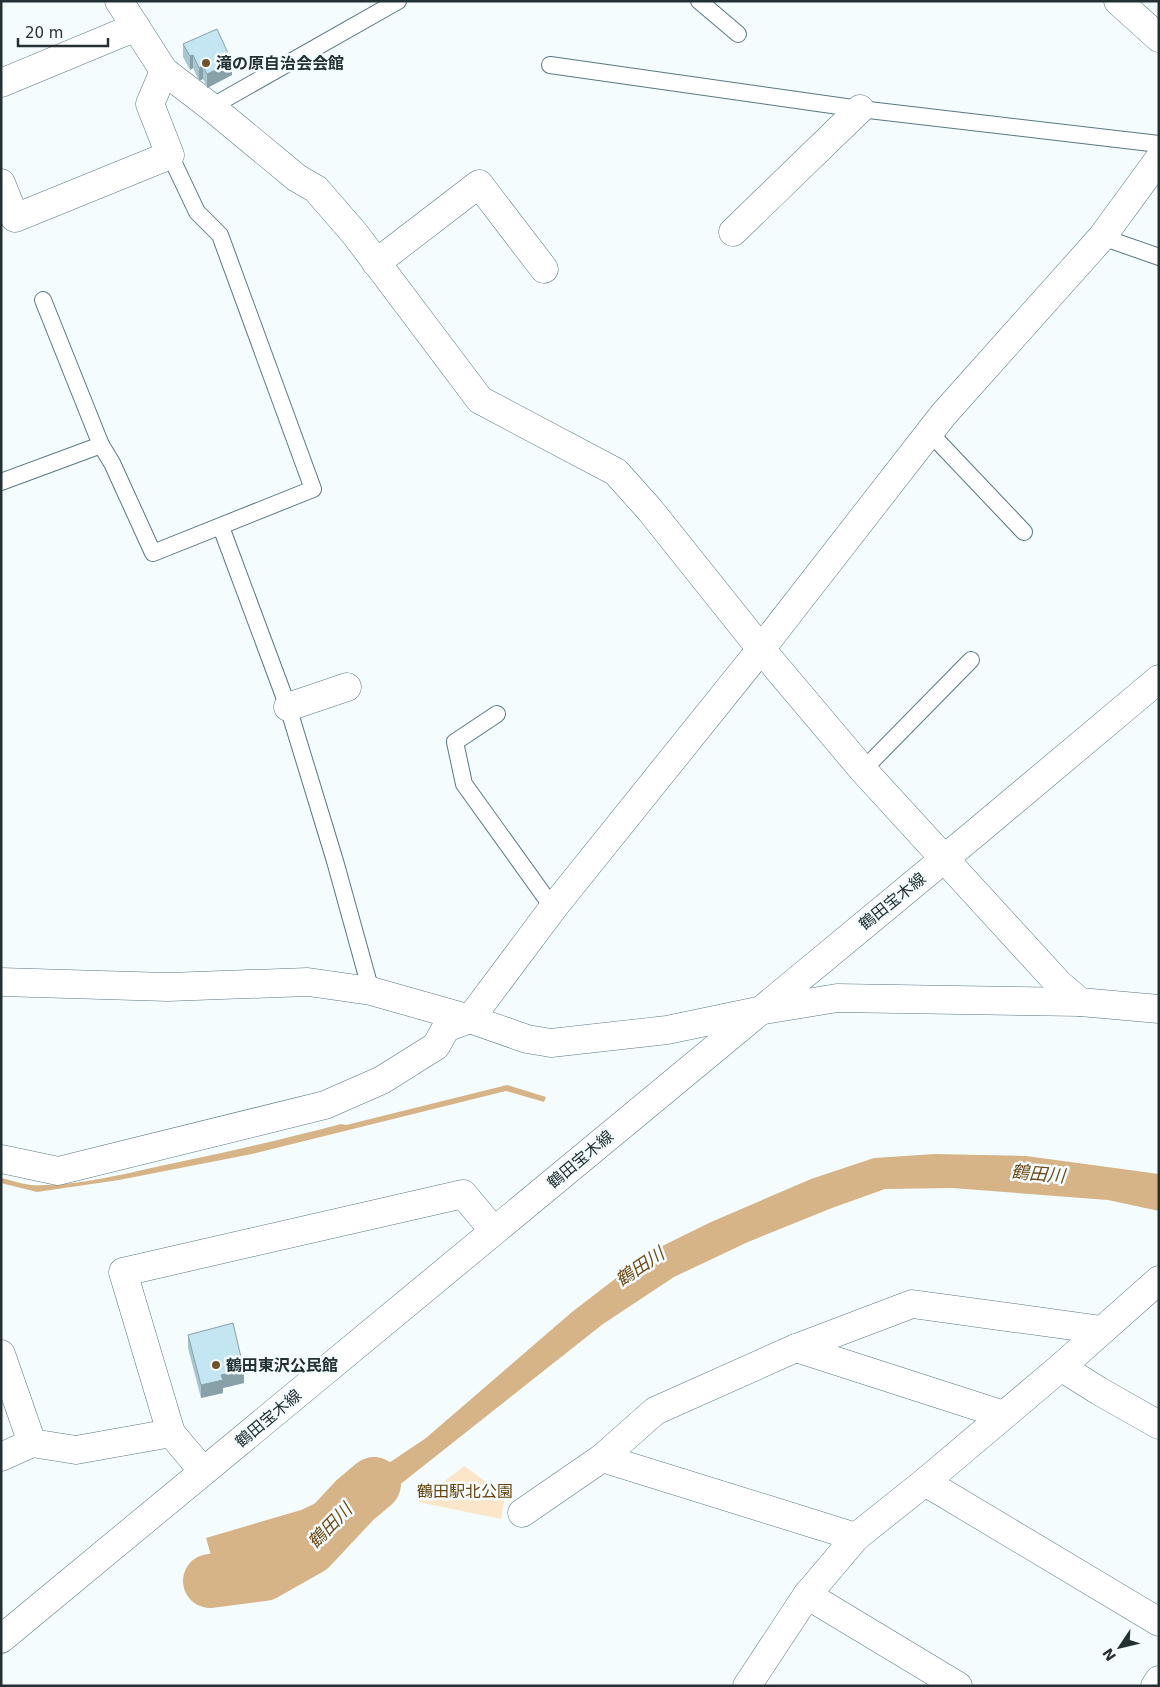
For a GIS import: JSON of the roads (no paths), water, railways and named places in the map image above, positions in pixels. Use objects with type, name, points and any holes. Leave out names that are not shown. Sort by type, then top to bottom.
[{"type":"street","points":[[119,1],[164,71],[298,178],[316,189],[355,234],[480,400],[616,472],[650,510],[761,649],[863,770],[1059,984],[1080,1002]]},
{"type":"street","points":[[1118,1],[1159,38]]},
{"type":"street","points":[[1,83],[136,28]]},
{"type":"street","points":[[1,183],[15,218],[170,155],[150,104],[164,71]]},
{"type":"street","points":[[733,232],[860,109]]},
{"type":"street","points":[[1,1159],[58,1171],[325,1105],[382,1080],[436,1046],[446,1028],[470,1019],[553,908],[761,649],[930,433],[1102,237],[1159,159]]},
{"type":"street","points":[[376,263],[479,184],[544,269]]},
{"type":"street","name":"鶴田宝木線","points":[[1,1639],[1159,679]]},
{"type":"street","points":[[288,707],[347,687]]},
{"type":"street","points":[[1,982],[168,987],[308,982],[371,991],[470,1019],[527,1038],[551,1043],[666,1030],[837,998],[1080,1002],[1159,1009]]},
{"type":"street","points":[[203,1471],[171,1433],[123,1272],[463,1194],[494,1231]]},
{"type":"street","points":[[747,1686],[807,1595],[856,1537],[925,1482],[1061,1367],[1159,1280]]},
{"type":"street","points":[[522,1513],[602,1458],[655,1412],[796,1348],[912,1304],[1102,1330]]},
{"type":"street","points":[[796,1348],[1004,1415]]},
{"type":"street","points":[[1,1354],[32,1443]]},
{"type":"street","points":[[1061,1367],[1099,1392],[1159,1425]]},
{"type":"street","points":[[1,1457],[32,1443],[76,1450],[171,1433]]},
{"type":"street","points":[[602,1458],[856,1537]]},
{"type":"street","points":[[925,1482],[1159,1622]]},
{"type":"street","points":[[807,1595],[958,1686]]},
{"type":"street","points":[[1155,1686],[1159,1680]]},
{"type":"lane","points":[[211,107],[398,1]]},
{"type":"lane","points":[[699,1],[738,34]]},
{"type":"lane","points":[[550,65],[860,109],[1159,144]]},
{"type":"lane","points":[[43,300],[101,445],[112,462],[153,553],[313,489],[220,235],[198,212],[170,155]]},
{"type":"lane","points":[[1102,237],[1159,257]]},
{"type":"lane","points":[[930,433],[1024,532]]},
{"type":"lane","points":[[1,482],[101,445]]},
{"type":"lane","points":[[221,526],[288,707],[335,861],[371,991]]},
{"type":"lane","points":[[863,770],[971,660]]},
{"type":"lane","points":[[497,714],[454,742],[464,784],[553,908]]},
{"type":"water","points":[[507,1085],[546,1097],[544,1102],[506,1091],[252,1154],[119,1180],[37,1192],[1,1183],[1,1178],[31,1185],[66,1184],[101,1179],[235,1150],[341,1124],[346,1125]]},
{"type":"water","points":[[935,1154],[1026,1156],[1159,1174],[1159,1211],[1108,1200],[952,1188],[885,1189],[832,1208],[748,1242],[674,1277],[603,1324],[374,1505],[269,1565],[220,1586],[206,1538],[301,1510],[359,1483],[426,1438],[572,1312],[650,1252],[711,1222],[811,1179],[874,1158]]},
{"type":"waterway","name":"鶴田川","points":[[210,1581],[264,1574],[310,1548],[355,1500],[374,1484]]},
{"type":"place","name":"滝の原自治会会館","points":[[206,63]]},
{"type":"place","name":"鶴田東沢公民館","points":[[216,1365]]},
{"type":"park label","name":"鶴田駅北公園","points":[[465,1491]]}]
